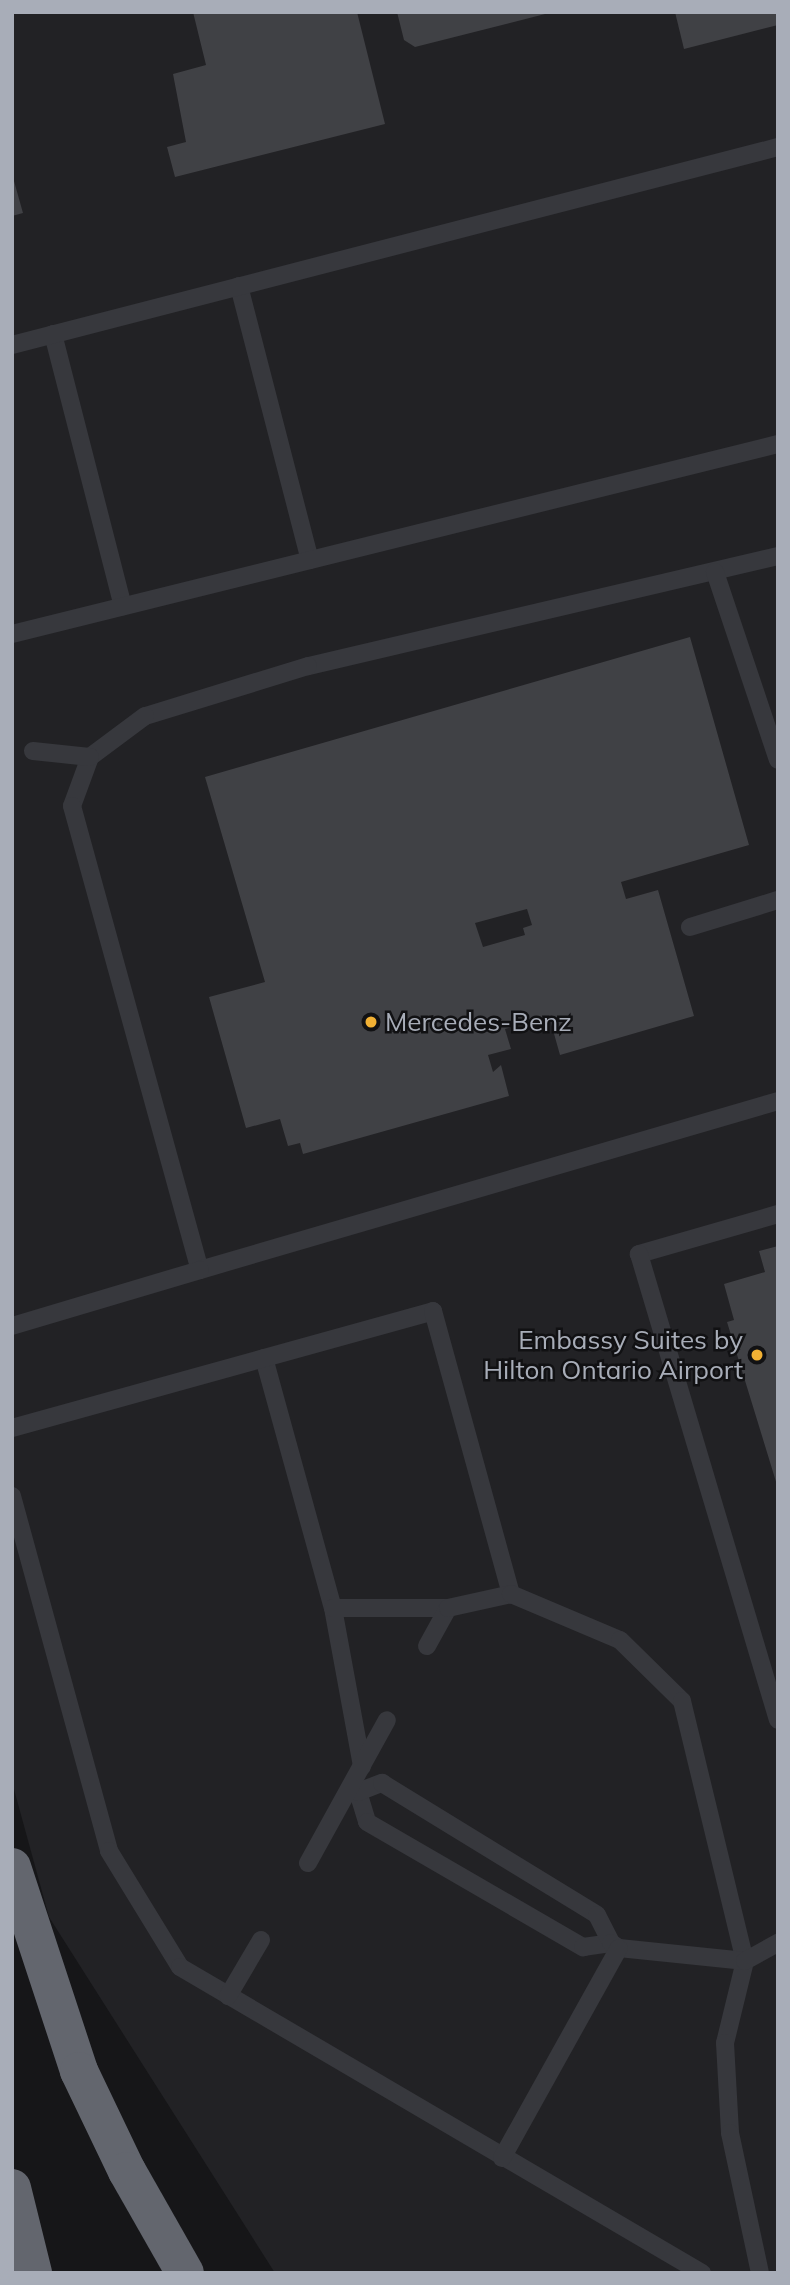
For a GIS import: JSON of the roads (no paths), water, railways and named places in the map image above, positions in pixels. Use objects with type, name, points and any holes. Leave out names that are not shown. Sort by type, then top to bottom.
[{"type":"highway","points":[[12,1867],[79,2071],[127,2171],[185,2273]]},
{"type":"highway","points":[[12,2188],[33,2273]]},
{"type":"lane","points":[[12,345],[778,147]]},
{"type":"lane","points":[[239,286],[310,560]]},
{"type":"lane","points":[[53,334],[123,606]]},
{"type":"lane","points":[[12,634],[778,444]]},
{"type":"lane","points":[[200,1270],[72,806],[90,757],[145,716],[308,666],[778,556]]},
{"type":"lane","points":[[715,572],[778,760]]},
{"type":"lane","points":[[33,751],[90,757]]},
{"type":"lane","points":[[690,927],[778,900]]},
{"type":"lane","points":[[12,1326],[778,1101]]},
{"type":"lane","points":[[778,1214],[639,1254],[778,1720]]},
{"type":"lane","points":[[12,1428],[433,1311],[511,1594]]},
{"type":"lane","points":[[264,1358],[332,1608],[362,1766]]},
{"type":"lane","points":[[12,1496],[110,1851],[180,1967],[702,2273]]},
{"type":"lane","points":[[332,1608],[448,1608],[511,1594],[620,1640],[682,1701],[745,1961],[725,2043],[728,2107],[730,2133],[760,2273]]},
{"type":"lane","points":[[427,1646],[448,1608]]},
{"type":"lane","points":[[308,1863],[354,1790],[362,1766],[387,1720]]},
{"type":"lane","points":[[354,1790],[382,1783],[597,1915],[615,1945]]},
{"type":"lane","points":[[354,1790],[367,1822],[583,1947],[615,1945],[745,1961],[778,1943]]},
{"type":"lane","points":[[228,1996],[261,1940]]},
{"type":"lane","points":[[502,2158],[615,1945]]},
{"type":"place","name":"Mercedes-Benz","points":[[371,1022]]},
{"type":"place","name":"Embassy Suites by Hilton Ontario Airport","points":[[757,1355]]}]
